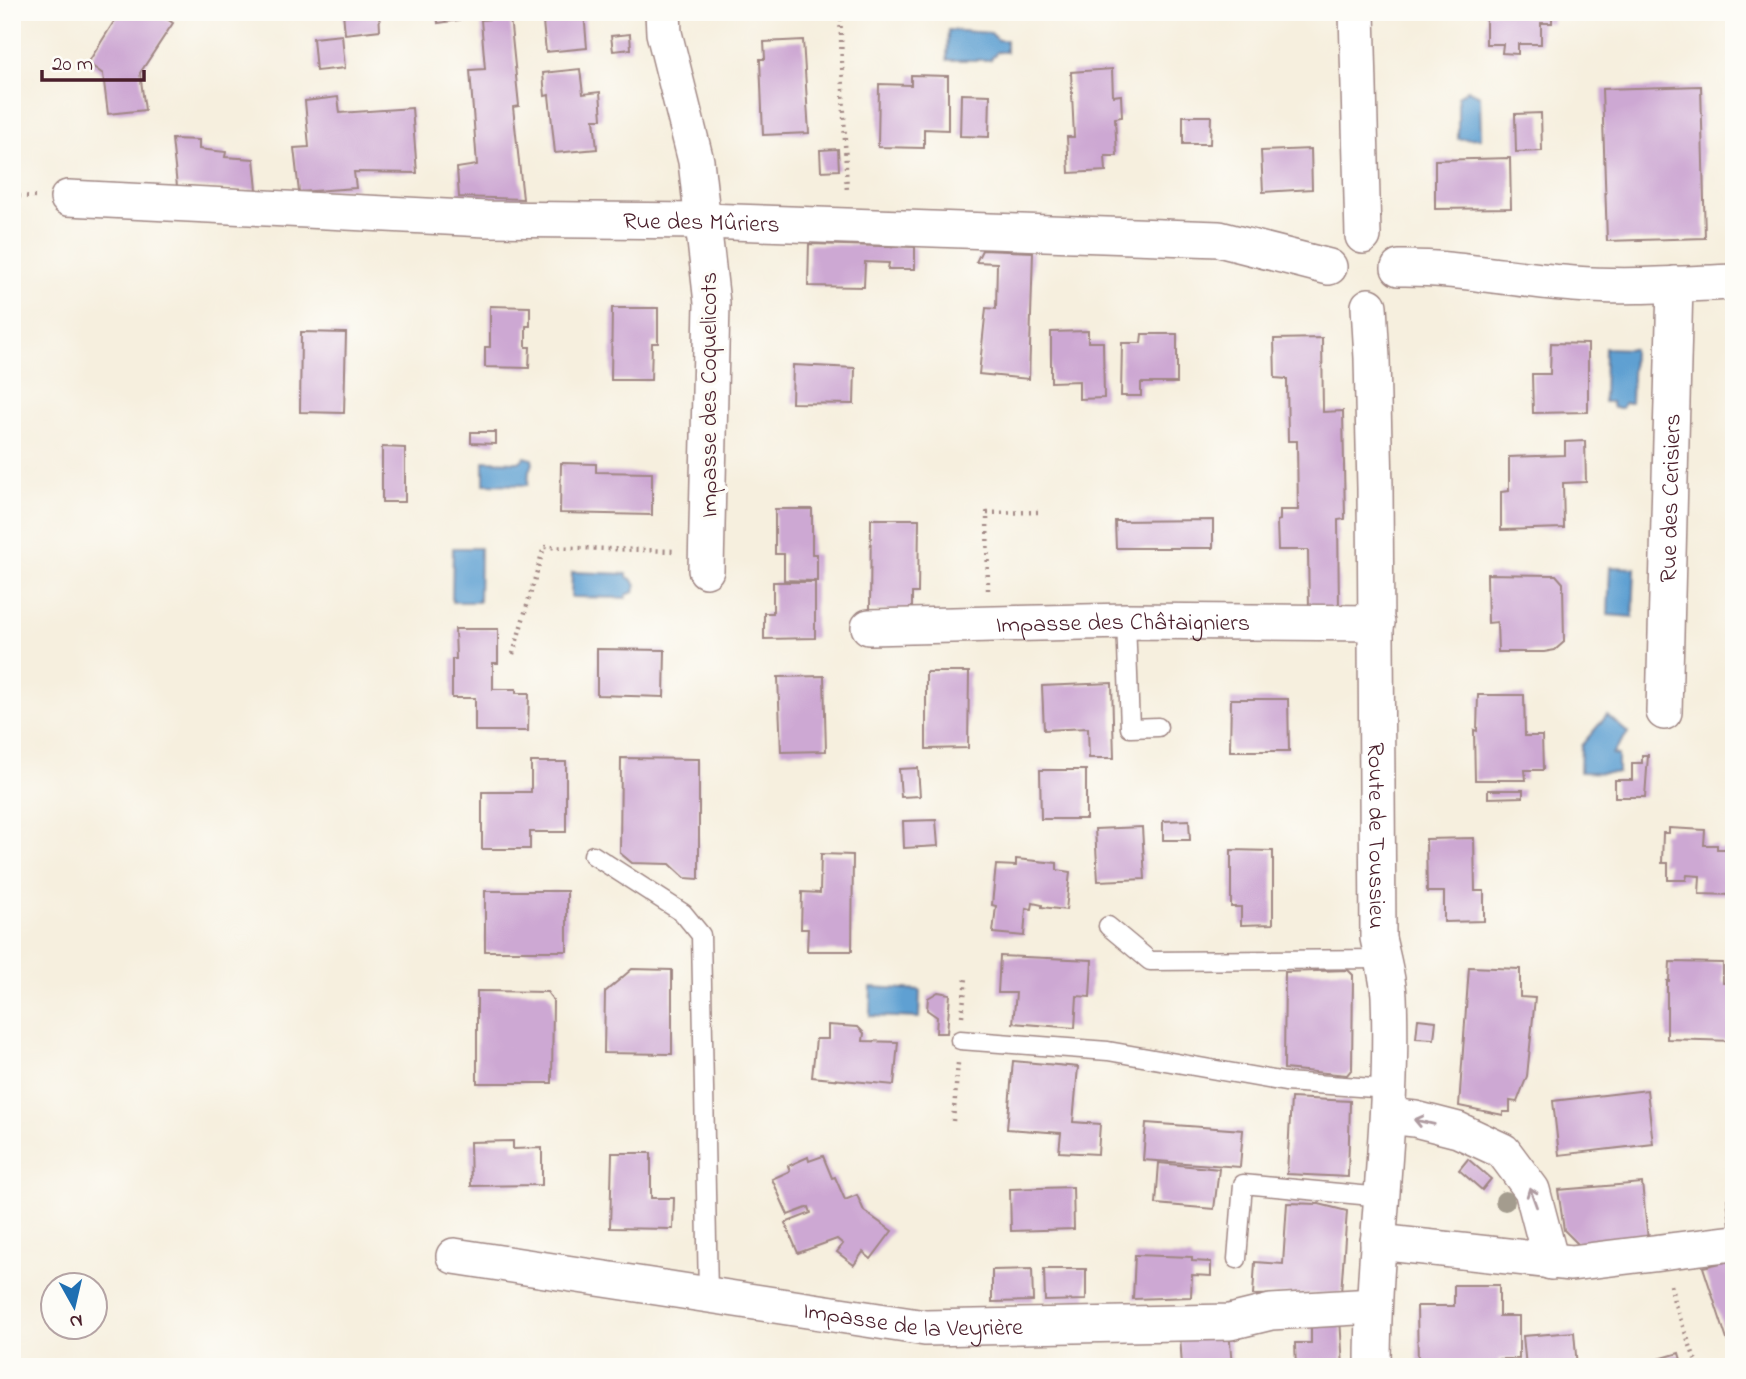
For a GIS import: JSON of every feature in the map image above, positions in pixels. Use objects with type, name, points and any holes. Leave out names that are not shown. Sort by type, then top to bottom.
[{"type":"street","name":"Impasse des Coquelicots","points":[[663,12],[664,33],[696,161],[712,303],[707,561]]},
{"type":"street","points":[[1357,12],[1363,236]]},
{"type":"street","name":"Rue des Mûriers","points":[[68,198],[486,219],[704,221],[1219,239],[1329,267]]},
{"type":"street","points":[[1363,236],[1378,239],[1390,249],[1399,268],[1398,278],[1391,291],[1369,306],[1351,303],[1338,295],[1330,282],[1329,267],[1332,255],[1340,245],[1351,238],[1363,236]]},
{"type":"street","points":[[1399,268],[1429,268],[1575,284],[1734,282]]},
{"type":"street","name":"Rue des Cerisiers","points":[[1664,712],[1675,284]]},
{"type":"street","name":"Route de Toussieu","points":[[1369,306],[1373,358],[1377,623],[1378,938],[1389,994],[1388,1102],[1373,1306],[1373,1367]]},
{"type":"street","name":"Impasse des Châtaigniers","points":[[869,627],[1126,621],[1377,623]]},
{"type":"street","points":[[1388,1102],[1415,1119],[1458,1130],[1503,1151],[1532,1190],[1551,1262]]},
{"type":"street","points":[[1378,1242],[1571,1263],[1734,1243]]},
{"type":"street","name":"Impasse de la Veyrière","points":[[454,1255],[925,1328],[1230,1322],[1271,1312],[1373,1306]]},
{"type":"lane","points":[[1126,621],[1130,728],[1157,727]]},
{"type":"lane","points":[[593,855],[684,913],[701,935],[708,1294]]},
{"type":"lane","points":[[1108,926],[1150,961],[1383,959]]},
{"type":"lane","points":[[960,1040],[1108,1051],[1388,1102]]},
{"type":"lane","points":[[1237,1259],[1243,1184],[1382,1197]]},
{"type":"path","points":[[840,12],[848,226]]},
{"type":"path","points":[[999,624],[988,591],[987,513],[1039,512]]},
{"type":"path","points":[[513,654],[544,547],[707,561]]},
{"type":"path","points":[[1666,1253],[1674,1301],[1698,1367]]},
{"type":"water","points":[[948,30],[991,33],[998,40],[1006,40],[1006,52],[997,52],[990,60],[947,60]]},
{"type":"water","points":[[1468,90],[1480,96],[1481,138],[1458,139],[1458,96]]},
{"type":"water","points":[[1605,348],[1633,349],[1631,403],[1624,403],[1622,408],[1613,408],[1611,402],[1604,402]]},
{"type":"water","points":[[525,457],[532,459],[533,464],[529,470],[528,485],[484,484],[484,461],[519,462]]},
{"type":"water","points":[[453,548],[480,548],[479,602],[452,602]]},
{"type":"water","points":[[1610,567],[1635,568],[1633,617],[1608,615]]},
{"type":"water","points":[[572,572],[627,574],[636,586],[634,592],[626,595],[626,598],[571,597]]},
{"type":"water","points":[[1607,715],[1628,733],[1612,754],[1618,755],[1618,773],[1580,772],[1581,746]]},
{"type":"water","points":[[871,987],[920,990],[919,1018],[870,1016]]},
{"type":"building","points":[[120,12],[156,12],[173,23],[140,73],[145,110],[108,114],[103,74],[88,63]]},
{"type":"building","points":[[343,12],[379,12],[380,30],[345,34]]},
{"type":"building","points":[[437,12],[459,12],[460,20],[438,23]]},
{"type":"building","points":[[542,12],[584,12],[587,48],[546,52]]},
{"type":"building","points":[[1486,12],[1552,12],[1552,23],[1541,23],[1541,44],[1518,44],[1518,54],[1502,53],[1503,44],[1486,44]]},
{"type":"building","points":[[510,17],[519,106],[513,107],[523,199],[459,197],[457,168],[477,165],[470,70],[485,69],[481,20]]},
{"type":"building","points":[[630,34],[631,49],[613,51],[611,36]]},
{"type":"building","points":[[342,35],[345,68],[316,71],[313,38]]},
{"type":"building","points":[[803,40],[809,133],[763,135],[760,59],[765,59],[764,42]]},
{"type":"building","points":[[580,69],[583,94],[600,92],[602,119],[594,119],[597,149],[555,153],[549,95],[545,96],[543,73]]},
{"type":"building","points":[[1112,69],[1113,96],[1121,95],[1122,117],[1115,118],[1117,156],[1105,156],[1106,171],[1069,173],[1067,137],[1074,137],[1071,72]]},
{"type":"building","points":[[911,75],[948,76],[948,130],[924,129],[924,148],[878,147],[879,84],[911,85]]},
{"type":"building","points":[[1701,86],[1705,238],[1607,241],[1602,89]]},
{"type":"building","points":[[961,94],[990,95],[989,137],[960,136]]},
{"type":"building","points":[[338,97],[340,113],[412,108],[417,173],[354,172],[356,188],[299,192],[294,148],[309,147],[305,101]]},
{"type":"building","points":[[1541,113],[1542,151],[1516,152],[1515,114]]},
{"type":"building","points":[[1183,116],[1211,116],[1210,144],[1183,144]]},
{"type":"building","points":[[172,139],[199,140],[199,149],[226,152],[225,157],[254,159],[257,190],[177,186]]},
{"type":"building","points":[[838,149],[839,170],[821,171],[820,150]]},
{"type":"building","points":[[1311,149],[1312,189],[1263,192],[1261,151]]},
{"type":"building","points":[[1510,158],[1511,208],[1435,209],[1435,160]]},
{"type":"building","points":[[809,244],[915,247],[915,269],[888,269],[889,263],[865,262],[864,287],[808,286]]},
{"type":"building","points":[[982,250],[1033,252],[1029,379],[979,374],[986,308],[996,309],[997,263],[976,262]]},
{"type":"building","points":[[490,306],[530,307],[530,326],[526,326],[526,347],[530,347],[529,368],[485,367],[485,347],[490,347]]},
{"type":"building","points":[[612,308],[658,308],[658,343],[652,343],[651,380],[611,380]]},
{"type":"building","points":[[1088,331],[1088,342],[1103,342],[1104,398],[1079,399],[1079,381],[1051,382],[1051,332]]},
{"type":"building","points":[[301,332],[346,333],[344,413],[300,412]]},
{"type":"building","points":[[1142,334],[1177,334],[1177,383],[1141,383],[1141,396],[1121,396],[1122,343],[1141,343]]},
{"type":"building","points":[[1322,338],[1323,412],[1343,411],[1345,519],[1338,520],[1339,609],[1309,609],[1308,550],[1278,550],[1277,521],[1280,520],[1280,510],[1298,510],[1297,441],[1288,441],[1287,379],[1275,378],[1274,339]]},
{"type":"building","points":[[1551,343],[1588,344],[1588,412],[1533,413],[1532,374],[1550,374]]},
{"type":"building","points":[[793,365],[855,368],[854,404],[792,403]]},
{"type":"building","points":[[471,432],[496,432],[496,444],[471,443]]},
{"type":"building","points":[[1585,441],[1586,482],[1563,483],[1564,528],[1501,530],[1501,492],[1509,491],[1509,457],[1565,455],[1565,442]]},
{"type":"building","points":[[382,447],[405,448],[405,502],[382,502]]},
{"type":"building","points":[[561,463],[596,464],[596,472],[652,473],[652,515],[560,513]]},
{"type":"building","points":[[775,509],[812,509],[812,554],[817,554],[817,581],[784,580],[784,554],[775,554]]},
{"type":"building","points":[[871,519],[919,519],[918,593],[912,593],[912,611],[870,610]]},
{"type":"building","points":[[1213,520],[1213,548],[1116,548],[1115,521]]},
{"type":"building","points":[[1487,574],[1556,575],[1563,583],[1564,642],[1555,650],[1544,652],[1498,652],[1497,622],[1488,623]]},
{"type":"building","points":[[773,582],[815,582],[815,638],[764,639],[764,613],[773,613]]},
{"type":"building","points":[[455,629],[498,629],[498,663],[493,663],[493,689],[516,689],[516,693],[529,693],[528,731],[475,731],[475,698],[452,698],[452,659],[456,659]]},
{"type":"building","points":[[597,649],[665,650],[664,697],[597,695]]},
{"type":"building","points":[[926,672],[969,672],[968,748],[926,749]]},
{"type":"building","points":[[824,676],[826,751],[781,752],[778,677]]},
{"type":"building","points":[[1112,683],[1114,758],[1089,758],[1088,728],[1044,730],[1042,686]]},
{"type":"building","points":[[1478,695],[1524,695],[1525,736],[1542,736],[1543,770],[1525,770],[1526,780],[1475,780],[1474,730],[1477,731]]},
{"type":"building","points":[[1231,699],[1288,699],[1289,751],[1230,751]]},
{"type":"building","points":[[1642,755],[1648,755],[1645,797],[1615,797],[1615,780],[1632,780],[1632,763],[1642,763]]},
{"type":"building","points":[[621,758],[699,759],[699,879],[685,878],[670,864],[632,863],[620,853]]},
{"type":"building","points":[[531,762],[566,762],[566,832],[530,832],[530,849],[482,849],[482,792],[531,792]]},
{"type":"building","points":[[918,768],[920,796],[901,797],[899,769]]},
{"type":"building","points":[[1040,770],[1086,770],[1086,819],[1041,819]]},
{"type":"building","points":[[1488,790],[1523,790],[1523,797],[1488,798]]},
{"type":"building","points":[[936,820],[938,846],[904,848],[903,821]]},
{"type":"building","points":[[1189,820],[1190,840],[1163,840],[1163,821]]},
{"type":"building","points":[[1142,827],[1145,879],[1098,881],[1095,829]]},
{"type":"building","points":[[1669,828],[1705,830],[1704,845],[1717,845],[1717,849],[1734,849],[1734,895],[1699,894],[1700,876],[1687,875],[1686,880],[1668,880],[1668,863],[1662,863],[1663,833],[1669,833]]},
{"type":"building","points":[[1474,838],[1475,891],[1484,891],[1484,921],[1444,922],[1444,892],[1427,892],[1426,839]]},
{"type":"building","points":[[1231,850],[1273,851],[1273,924],[1241,925],[1241,907],[1231,907]]},
{"type":"building","points":[[821,854],[853,855],[852,951],[807,951],[808,929],[801,929],[802,892],[820,893]]},
{"type":"building","points":[[1016,859],[1057,863],[1057,870],[1070,872],[1066,910],[1033,903],[1032,909],[1026,908],[1024,936],[993,933],[996,906],[992,905],[996,865],[1016,866]]},
{"type":"building","points":[[485,891],[567,891],[567,951],[485,951]]},
{"type":"building","points":[[1000,956],[1092,960],[1090,997],[1077,996],[1075,1028],[1013,1023],[1016,993],[998,993]]},
{"type":"building","points":[[1670,962],[1723,963],[1723,983],[1734,983],[1734,1041],[1667,1039],[1667,981]]},
{"type":"building","points":[[1469,967],[1520,969],[1520,997],[1535,998],[1527,1076],[1517,1102],[1510,1101],[1510,1112],[1503,1112],[1503,1115],[1459,1106]]},
{"type":"building","points":[[632,969],[672,970],[672,1054],[604,1053],[605,992]]},
{"type":"building","points":[[1348,970],[1353,975],[1352,1069],[1347,1075],[1284,1069],[1285,972]]},
{"type":"building","points":[[477,991],[547,992],[553,1000],[552,1083],[477,1083]]},
{"type":"building","points":[[938,992],[950,994],[947,1033],[936,1033],[937,1017],[927,1010],[928,998]]},
{"type":"building","points":[[1418,1019],[1436,1021],[1434,1039],[1416,1038]]},
{"type":"building","points":[[828,1025],[858,1027],[864,1033],[863,1041],[898,1042],[894,1085],[812,1077],[816,1039],[828,1039]]},
{"type":"building","points":[[1013,1061],[1078,1067],[1073,1122],[1100,1124],[1098,1154],[1059,1152],[1061,1133],[1007,1129]]},
{"type":"building","points":[[1647,1090],[1653,1144],[1559,1155],[1553,1101]]},
{"type":"building","points":[[1291,1098],[1350,1101],[1348,1177],[1287,1174]]},
{"type":"building","points":[[1146,1123],[1243,1130],[1240,1167],[1143,1160]]},
{"type":"building","points":[[513,1141],[513,1149],[542,1148],[542,1185],[471,1186],[470,1142]]},
{"type":"building","points":[[612,1153],[651,1153],[651,1198],[674,1198],[673,1229],[610,1228]]},
{"type":"building","points":[[823,1156],[845,1200],[857,1195],[864,1211],[892,1231],[871,1259],[863,1252],[854,1265],[837,1252],[843,1244],[837,1239],[798,1253],[785,1223],[811,1213],[809,1207],[788,1215],[772,1179],[790,1171],[788,1166],[808,1157],[809,1161]]},
{"type":"building","points":[[1468,1159],[1491,1179],[1482,1190],[1459,1170]]},
{"type":"building","points":[[1159,1163],[1219,1169],[1214,1209],[1156,1204]]},
{"type":"building","points":[[1642,1183],[1648,1240],[1579,1245],[1564,1230],[1558,1190]]},
{"type":"building","points":[[1073,1187],[1074,1229],[1011,1231],[1010,1189]]},
{"type":"building","points":[[1734,1198],[1734,1224],[1730,1225],[1727,1199]]},
{"type":"building","points":[[1287,1203],[1319,1204],[1347,1211],[1341,1293],[1253,1295],[1255,1262],[1283,1264]]},
{"type":"building","points":[[1135,1255],[1192,1257],[1192,1261],[1211,1262],[1211,1276],[1192,1275],[1191,1297],[1133,1299]]},
{"type":"building","points":[[1734,1260],[1734,1357],[1733,1358],[1703,1267]]},
{"type":"building","points":[[1032,1269],[1033,1301],[992,1302],[992,1270]]},
{"type":"building","points":[[1044,1269],[1086,1269],[1086,1300],[1045,1301]]},
{"type":"building","points":[[1454,1285],[1499,1285],[1499,1316],[1519,1316],[1519,1359],[1499,1359],[1499,1367],[1418,1367],[1417,1306],[1454,1306]]},
{"type":"building","points":[[1340,1318],[1343,1367],[1296,1367],[1295,1343],[1311,1343],[1311,1319]]},
{"type":"building","points":[[1229,1329],[1232,1367],[1182,1367],[1180,1335]]},
{"type":"building","points":[[1574,1332],[1577,1367],[1526,1367],[1523,1336]]},
{"type":"building","points":[[1679,1353],[1683,1367],[1643,1367],[1642,1364]]}]
